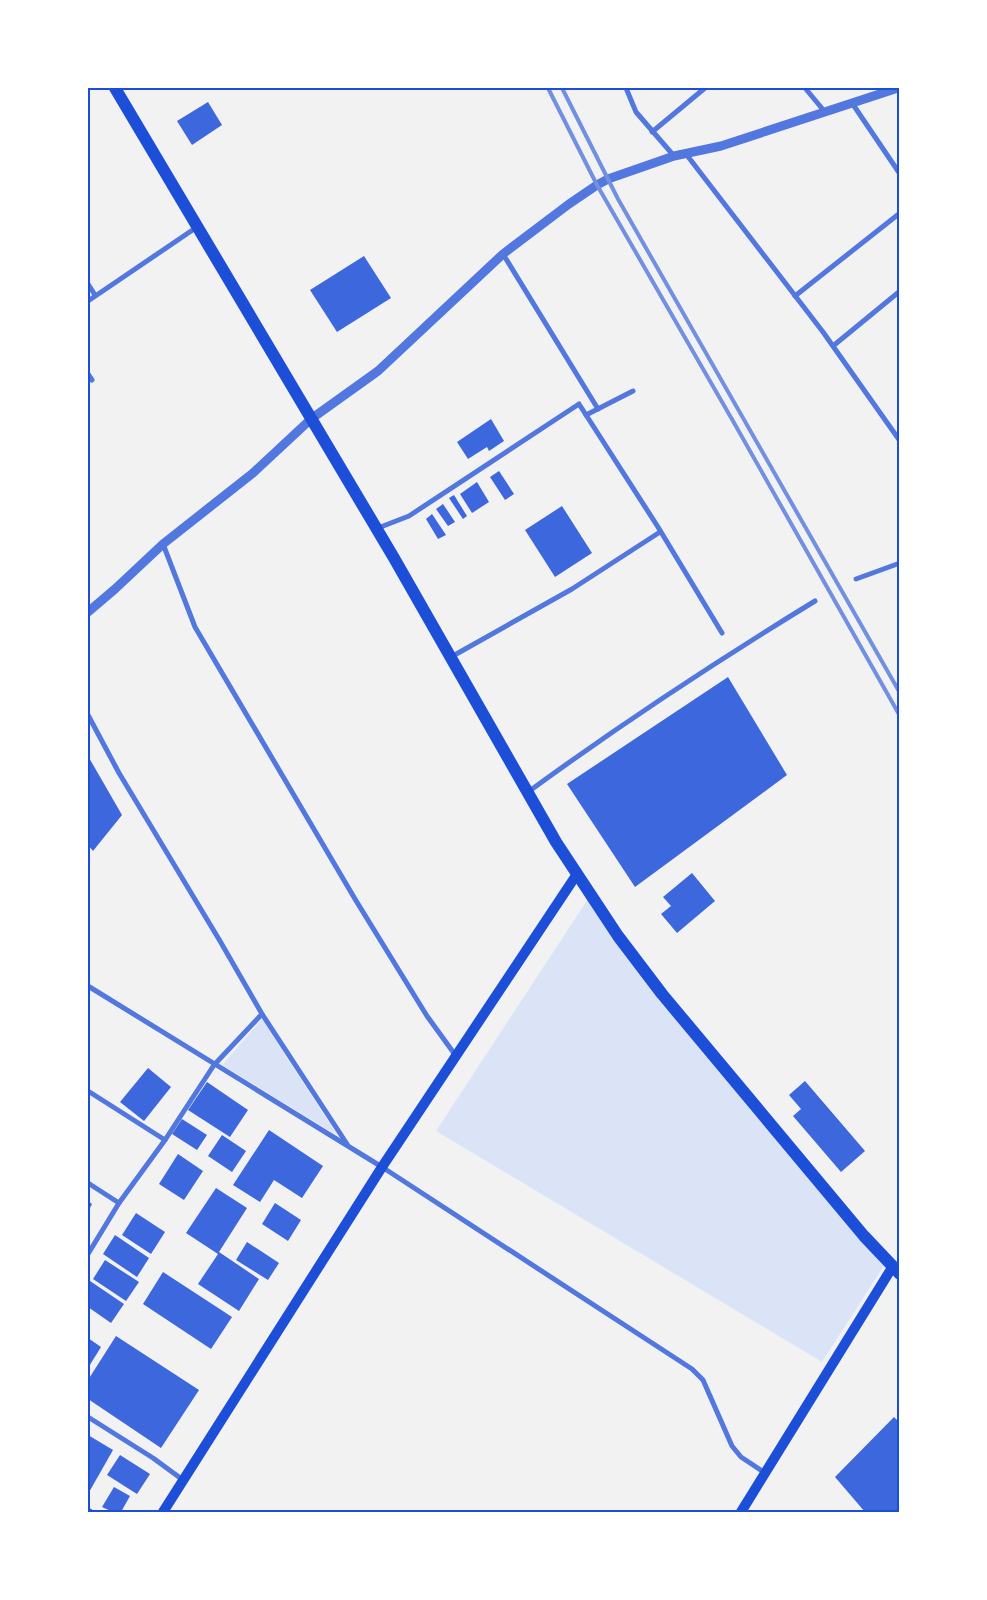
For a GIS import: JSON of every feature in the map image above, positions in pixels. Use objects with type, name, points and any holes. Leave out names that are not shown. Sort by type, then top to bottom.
[{"type":"main road","points":[[114,88],[376,529],[556,842],[618,936],[662,994],[864,1236],[896,1270],[741,1512]]},
{"type":"main road","points":[[163,1512],[382,1167],[577,874]]},
{"type":"street","points":[[626,88],[636,112],[674,156]]},
{"type":"street","points":[[652,132],[705,88]]},
{"type":"street","points":[[805,88],[825,112]]},
{"type":"street","points":[[88,611],[115,589],[162,544],[253,473],[311,419],[378,371],[503,254],[569,204],[598,185],[608,179],[674,156],[721,146],[898,88]]},
{"type":"street","points":[[852,103],[900,174]]},
{"type":"street","points":[[685,153],[833,346],[900,441]]},
{"type":"street","points":[[795,296],[900,213]]},
{"type":"street","points":[[88,301],[197,227]]},
{"type":"street","points":[[503,254],[598,409]]},
{"type":"street","points":[[88,284],[95,295]]},
{"type":"street","points":[[833,346],[900,290]]},
{"type":"street","points":[[88,374],[92,380]]},
{"type":"street","points":[[586,415],[633,391]]},
{"type":"street","points":[[376,529],[409,516],[579,404],[722,633]]},
{"type":"street","points":[[451,657],[572,589],[660,532]]},
{"type":"street","points":[[162,544],[195,627],[355,899],[427,1016],[456,1056]]},
{"type":"street","points":[[856,579],[900,563]]},
{"type":"street","points":[[527,792],[591,746],[738,648],[815,601]]},
{"type":"street","points":[[88,715],[119,773],[262,1014],[348,1147]]},
{"type":"street","points":[[88,986],[382,1167],[692,1368],[703,1380],[732,1446],[741,1457],[766,1473]]},
{"type":"street","points":[[88,1254],[119,1203],[165,1140],[214,1065],[262,1014]]},
{"type":"street","points":[[88,1092],[165,1140]]},
{"type":"street","points":[[88,1184],[119,1203]]},
{"type":"street","points":[[88,1417],[153,1458],[183,1480]]},
{"type":"shaded area","points":[[588,899],[885,1264],[822,1362],[436,1131]]},
{"type":"shaded area","points":[[262,1019],[337,1135],[222,1065]]},
{"type":"building","points":[[208,102],[222,125],[192,145],[177,121]]},
{"type":"building","points":[[364,256],[391,298],[337,332],[310,290]]},
{"type":"building","points":[[491,419],[504,441],[489,451],[487,447],[468,459],[457,442]]},
{"type":"building","points":[[499,471],[514,494],[505,500],[490,477]]},
{"type":"building","points":[[477,482],[489,502],[472,513],[460,494]]},
{"type":"building","points":[[454,495],[467,516],[463,519],[449,498]]},
{"type":"building","points":[[443,504],[455,522],[448,526],[436,509]]},
{"type":"building","points":[[562,506],[592,553],[555,577],[525,530]]},
{"type":"building","points":[[432,514],[446,535],[438,539],[426,519]]},
{"type":"building","points":[[728,677],[787,775],[635,887],[567,784]]},
{"type":"building","points":[[88,756],[122,815],[93,851],[88,845]]},
{"type":"building","points":[[692,873],[715,901],[677,933],[661,914],[671,906],[663,897]]},
{"type":"building","points":[[148,1068],[171,1087],[144,1121],[120,1102]]},
{"type":"building","points":[[805,1081],[865,1151],[841,1172],[793,1116],[801,1109],[789,1095]]},
{"type":"building","points":[[207,1082],[248,1110],[230,1137],[188,1110]]},
{"type":"building","points":[[182,1119],[207,1135],[197,1150],[172,1134]]},
{"type":"building","points":[[269,1130],[323,1166],[302,1198],[274,1180],[260,1202],[233,1185]]},
{"type":"building","points":[[222,1135],[246,1151],[232,1172],[208,1156]]},
{"type":"building","points":[[178,1154],[203,1171],[184,1200],[159,1184]]},
{"type":"building","points":[[216,1188],[247,1208],[219,1252],[259,1279],[239,1311],[198,1284],[218,1254],[186,1233]]},
{"type":"building","points":[[88,1201],[92,1204],[88,1212]]},
{"type":"building","points":[[275,1203],[301,1220],[288,1241],[262,1224]]},
{"type":"building","points":[[136,1213],[165,1232],[151,1254],[122,1235]]},
{"type":"building","points":[[115,1235],[149,1258],[137,1277],[103,1254]]},
{"type":"building","points":[[247,1242],[279,1263],[268,1280],[236,1260]]},
{"type":"building","points":[[105,1260],[139,1282],[126,1301],[93,1279]]},
{"type":"building","points":[[163,1272],[232,1317],[211,1349],[143,1304]]},
{"type":"building","points":[[90,1281],[124,1304],[111,1323],[88,1307],[88,1285]]},
{"type":"building","points":[[116,1336],[199,1390],[161,1448],[88,1399],[88,1380]]},
{"type":"building","points":[[88,1338],[101,1347],[88,1368]]},
{"type":"building","points":[[894,1417],[900,1423],[900,1512],[865,1512],[835,1477]]},
{"type":"building","points":[[88,1435],[113,1450],[88,1494]]},
{"type":"building","points":[[120,1455],[150,1474],[137,1494],[107,1475]]},
{"type":"building","points":[[114,1487],[130,1496],[121,1512],[113,1512],[102,1507]]},
{"type":"building","points":[[88,1507],[96,1512],[88,1512]]},
{"type":"railway","points":[[548,88],[597,185],[900,716]]},
{"type":"railway","points":[[562,88],[618,199],[900,693]]}]
